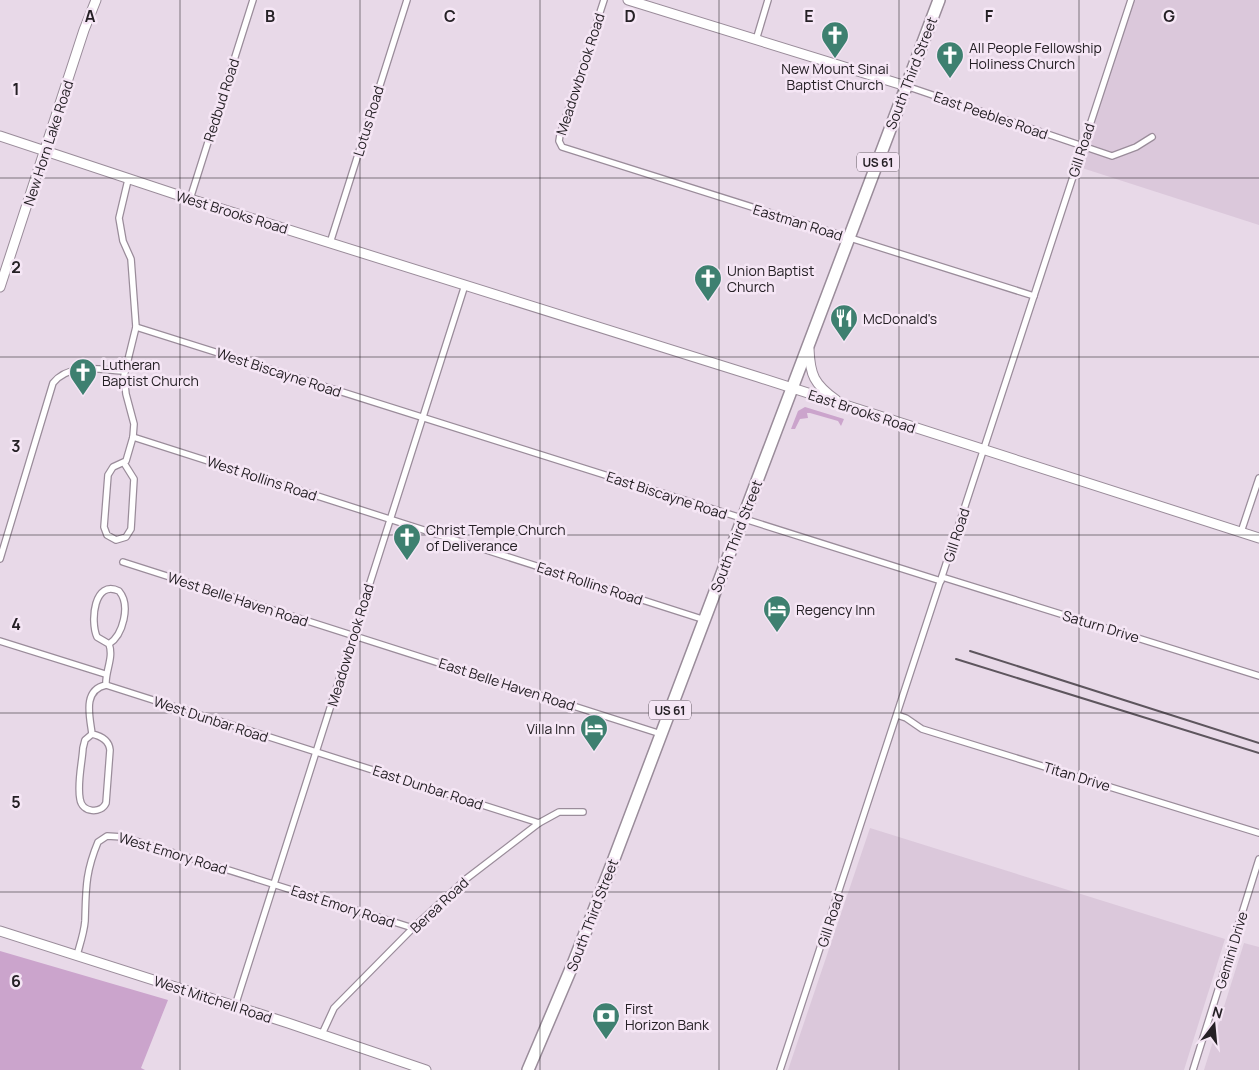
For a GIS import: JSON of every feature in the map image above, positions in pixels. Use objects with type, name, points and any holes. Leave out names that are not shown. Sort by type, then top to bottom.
[{"type":"highway","name":"South Third Street","points":[[528,1070],[573,964],[939,0]]},
{"type":"main road","name":"New Horn Lake Road","points":[[0,287],[84,30],[96,0]]},
{"type":"main road","name":"East Peebles Road","points":[[628,0],[906,86]]},
{"type":"main road","name":"West Brooks Road","points":[[0,136],[128,180],[466,285]]},
{"type":"main road","name":"East Brooks Road","points":[[466,285],[1259,538]]},
{"type":"main road","points":[[808,349],[809,365],[819,387],[846,407]]},
{"type":"main road","name":"West Mitchell Road","points":[[0,930],[322,1034],[426,1070]]},
{"type":"street","name":"Redbud Road","points":[[190,199],[253,0]]},
{"type":"street","name":"Lotus Road","points":[[330,243],[406,0]]},
{"type":"street","name":"Meadowbrook Road","points":[[562,147],[559,141],[560,135],[604,0]]},
{"type":"street","points":[[756,40],[768,0]]},
{"type":"street","name":"Gill Road","points":[[780,1070],[1131,0]]},
{"type":"street","name":"East Peebles Road","points":[[906,86],[1112,156],[1136,147],[1152,137]]},
{"type":"street","name":"Eastman Road","points":[[562,147],[1034,296]]},
{"type":"street","points":[[124,463],[134,477],[131,526],[128,535],[116,540],[107,535],[104,527],[107,478],[111,469],[124,463],[133,437],[134,419],[126,392],[125,371],[136,327],[131,259],[123,241],[119,218],[128,180]]},
{"type":"street","name":"Meadowbrook Road","points":[[235,1006],[422,417],[466,285]]},
{"type":"street","name":"West Biscayne Road","points":[[136,327],[422,417]]},
{"type":"street","points":[[0,559],[53,383],[62,375],[76,369],[125,371]]},
{"type":"street","name":"East Biscayne Road","points":[[422,417],[743,520],[942,579]]},
{"type":"street","name":"West Rollins Road","points":[[133,437],[390,519]]},
{"type":"street","points":[[1241,532],[1259,478]]},
{"type":"street","name":"East Rollins Road","points":[[390,519],[705,620]]},
{"type":"street","name":"West Belle Haven Road","points":[[123,562],[352,636]]},
{"type":"street","name":"Saturn Drive","points":[[942,579],[1259,676]]},
{"type":"street","points":[[92,734],[103,738],[108,743],[110,750],[106,804],[92,811],[85,808],[80,799],[84,745],[92,734],[89,710],[90,700],[96,689],[106,685],[105,674],[110,658],[109,644],[120,633],[124,601],[119,591],[110,588],[102,590],[98,595],[94,625],[97,637],[109,644]]},
{"type":"street","name":"East Belle Haven Road","points":[[352,636],[661,734]]},
{"type":"street","points":[[0,641],[105,674]]},
{"type":"street","name":"West Dunbar Road","points":[[106,685],[316,752]]},
{"type":"street","name":"Titan Drive","points":[[897,715],[906,718],[922,729],[1259,832]]},
{"type":"street","name":"East Dunbar Road","points":[[316,752],[539,823]]},
{"type":"street","name":"Berea Road","points":[[322,1034],[334,1008],[413,928],[466,879],[539,823],[559,812],[583,812]]},
{"type":"street","name":"West Emory Road","points":[[78,955],[85,924],[84,892],[87,873],[98,842],[107,836],[122,836],[274,884]]},
{"type":"street","name":"Gemini Drive","points":[[1193,1070],[1259,859]]},
{"type":"street","name":"East Emory Road","points":[[274,884],[413,928]]},
{"type":"shaded area","points":[[1134,0],[1259,0],[1259,225],[1079,167]]},
{"type":"shaded area","points":[[805,407],[844,419],[841,426],[838,421],[807,413],[808,418],[800,419],[795,429],[791,429],[798,411]]},
{"type":"shaded area","points":[[870,828],[1225,939],[1184,1070],[788,1070]]},
{"type":"shaded area","points":[[1244,943],[1259,947],[1259,1070],[1204,1070]]},
{"type":"shaded area","points":[[0,951],[168,1000],[141,1068],[145,1070],[0,1070]]},
{"type":"railway","points":[[970,651],[1259,743]]},
{"type":"railway","points":[[956,659],[1259,753]]},
{"type":"place","name":"New Mount Sinai Baptist Church","points":[[835,59]]},
{"type":"place","name":"All People Fellowship Holiness Church","points":[[950,79]]},
{"type":"place","name":"Union Baptist Church","points":[[708,302]]},
{"type":"place","name":"McDonald's","points":[[844,342]]},
{"type":"place","name":"Lutheran Baptist Church","points":[[83,396]]},
{"type":"place","name":"Christ Temple Church of Deliverance","points":[[407,561]]},
{"type":"place","name":"Regency Inn","points":[[777,633]]},
{"type":"place","name":"Villa Inn","points":[[594,752]]},
{"type":"place","name":"First Horizon Bank","points":[[606,1040]]}]
